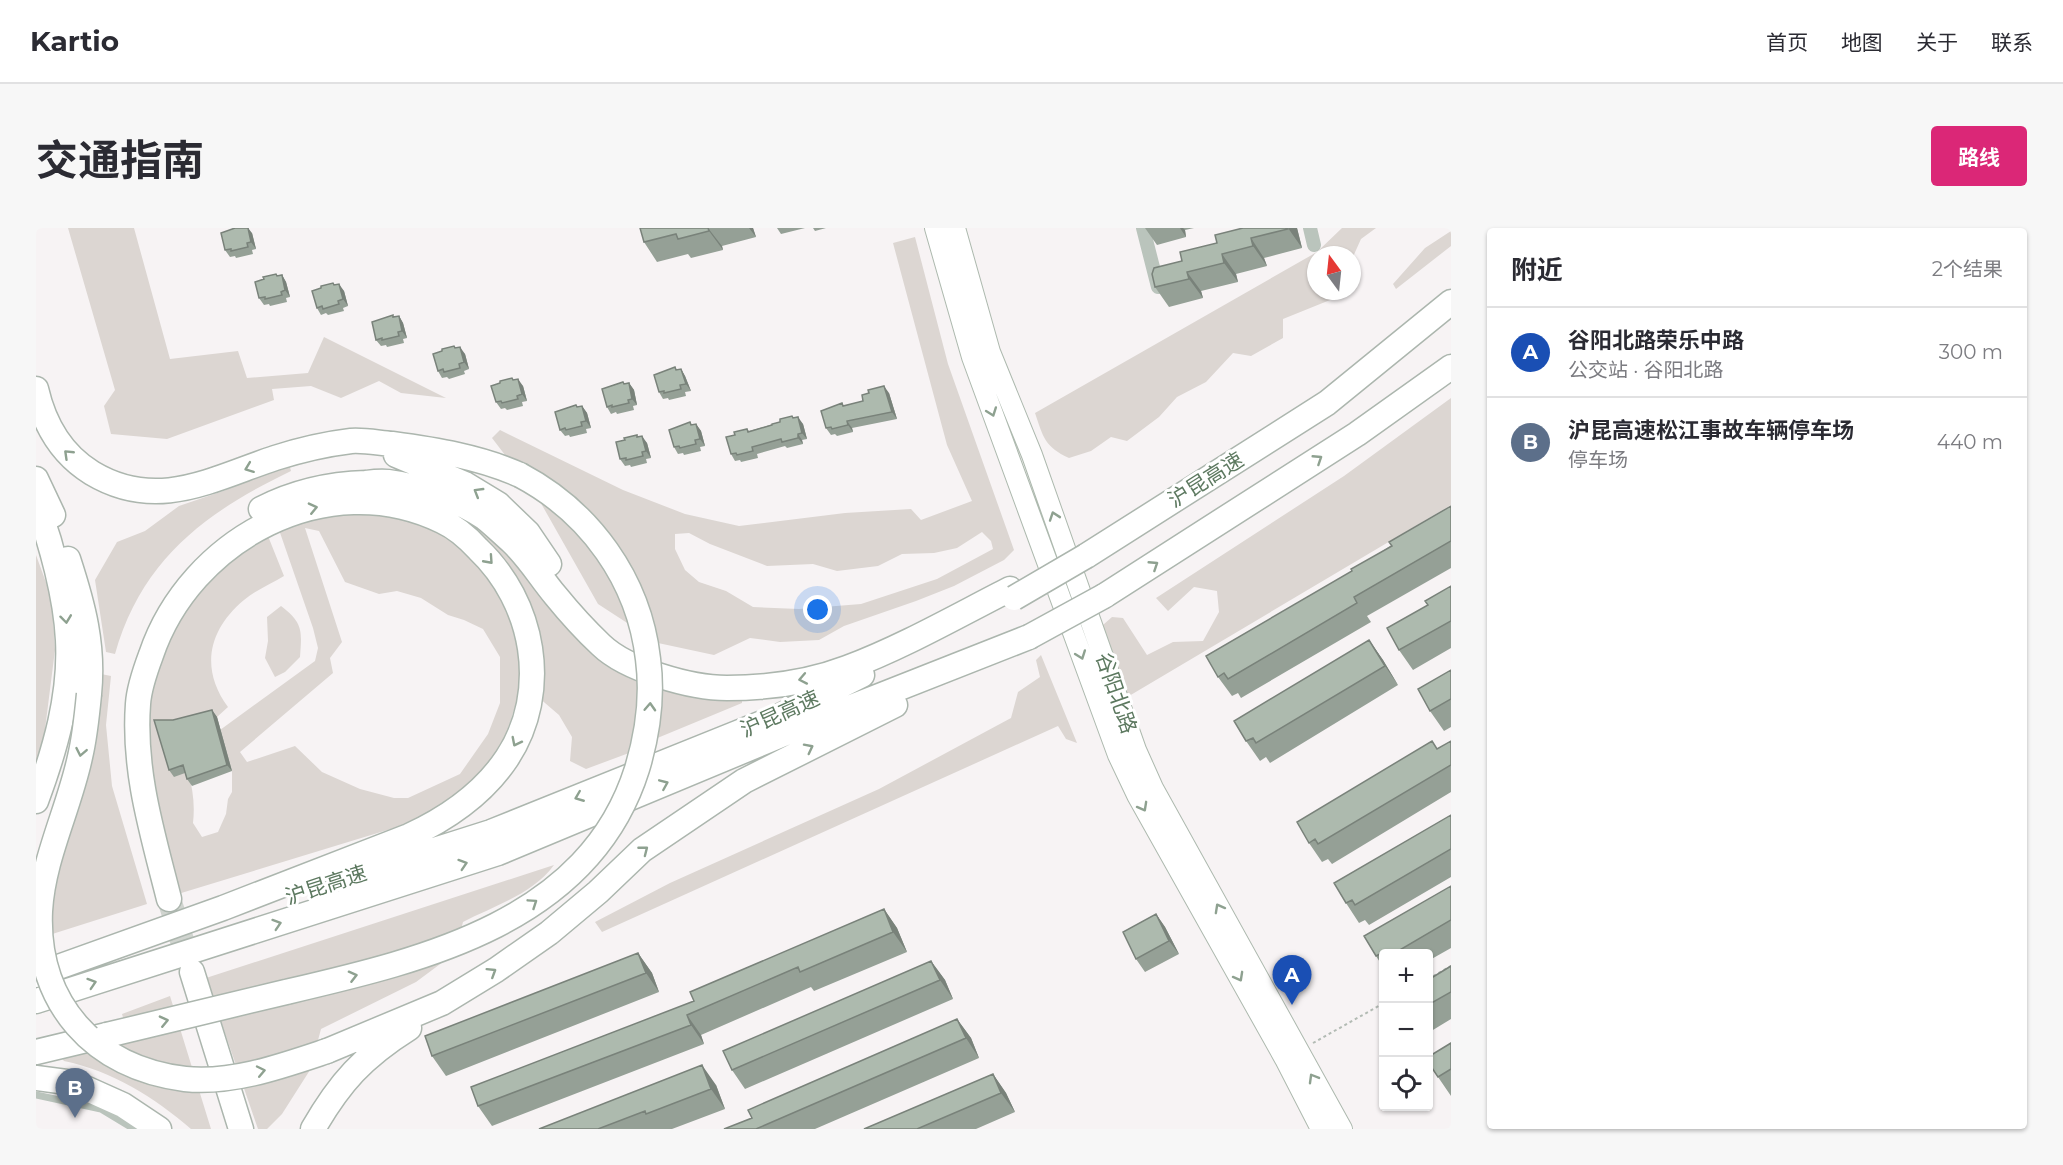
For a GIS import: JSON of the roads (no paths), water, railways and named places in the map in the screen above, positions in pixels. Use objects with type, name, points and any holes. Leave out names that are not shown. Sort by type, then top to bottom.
[{"type":"highway","name":"沪昆高速","points":[[36,976],[491,832],[782,715],[1012,594],[1084,553],[1327,403],[1451,302]]},
{"type":"highway","name":"沪昆高速","points":[[36,1001],[498,853],[803,726],[1029,637],[1104,596],[1357,434],[1451,367]]},
{"type":"highway","points":[[36,389],[47,424],[61,447],[82,467],[108,483],[137,491],[166,492],[196,486],[274,458],[325,445],[353,441],[416,447],[465,456],[520,475],[553,495],[572,510],[594,533],[616,565],[636,606],[650,671],[646,738],[632,785],[608,831],[573,872],[554,889],[510,918],[463,941],[366,973],[36,1052]]},
{"type":"highway","points":[[325,445],[377,451],[403,457],[465,484],[498,504],[528,533],[565,590],[577,618]]},
{"type":"highway","points":[[36,479],[54,517],[81,600],[90,639],[89,694],[80,758],[44,880],[40,912],[41,944],[45,965],[51,986],[61,1006],[75,1025],[96,1045],[123,1061],[153,1072],[186,1079],[238,1076],[282,1066],[327,1052],[442,1003],[496,970],[549,933],[598,892],[642,850],[744,781],[1029,637]]},
{"type":"highway","points":[[36,976],[233,904],[409,836],[439,822],[465,804],[489,781],[508,757],[522,729],[530,698],[533,667],[520,609],[508,583],[490,560],[468,539],[444,522],[414,510],[385,503],[356,501],[329,504],[275,519],[249,533],[225,550],[186,589],[155,642],[145,671],[138,702],[138,765],[164,902],[127,799],[121,733],[124,701],[131,667],[143,634],[157,607],[175,579],[195,557],[242,520],[269,505],[297,494],[326,486],[387,482],[455,501],[485,518],[513,544],[537,569],[554,594],[602,646],[638,668],[680,682],[726,688],[766,685],[806,679],[845,669],[1012,594]]},
{"type":"highway","points":[[36,501],[43,519],[64,603],[68,641],[61,720],[51,762],[36,801]]},
{"type":"highway","points":[[225,1129],[186,974],[241,1129]]},
{"type":"highway","points":[[313,1129],[332,1097],[358,1066],[390,1041],[424,1019],[442,1003]]},
{"type":"highway","points":[[36,1078],[74,1083],[123,1105],[159,1129]]},
{"type":"main road","name":"谷阳北路","points":[[936,228],[972,357],[1118,755],[1137,795],[1285,1059],[1321,1129]]},
{"type":"main road","name":"谷阳北路","points":[[955,228],[990,352],[1032,455],[1136,750],[1153,788],[1342,1129]]},
{"type":"street","points":[[1143,228],[1159,288]]},
{"type":"street","points":[[1310,228],[1314,245]]},
{"type":"lane","points":[[36,1095],[101,1109],[134,1129]]},
{"type":"tunnel","points":[[169,899],[192,972]]},
{"type":"place","name":"谷阳北路荣乐中路","points":[[1292,1005]]},
{"type":"place","name":"沪昆高速松江事故车辆停车场","points":[[75,1118]]}]
